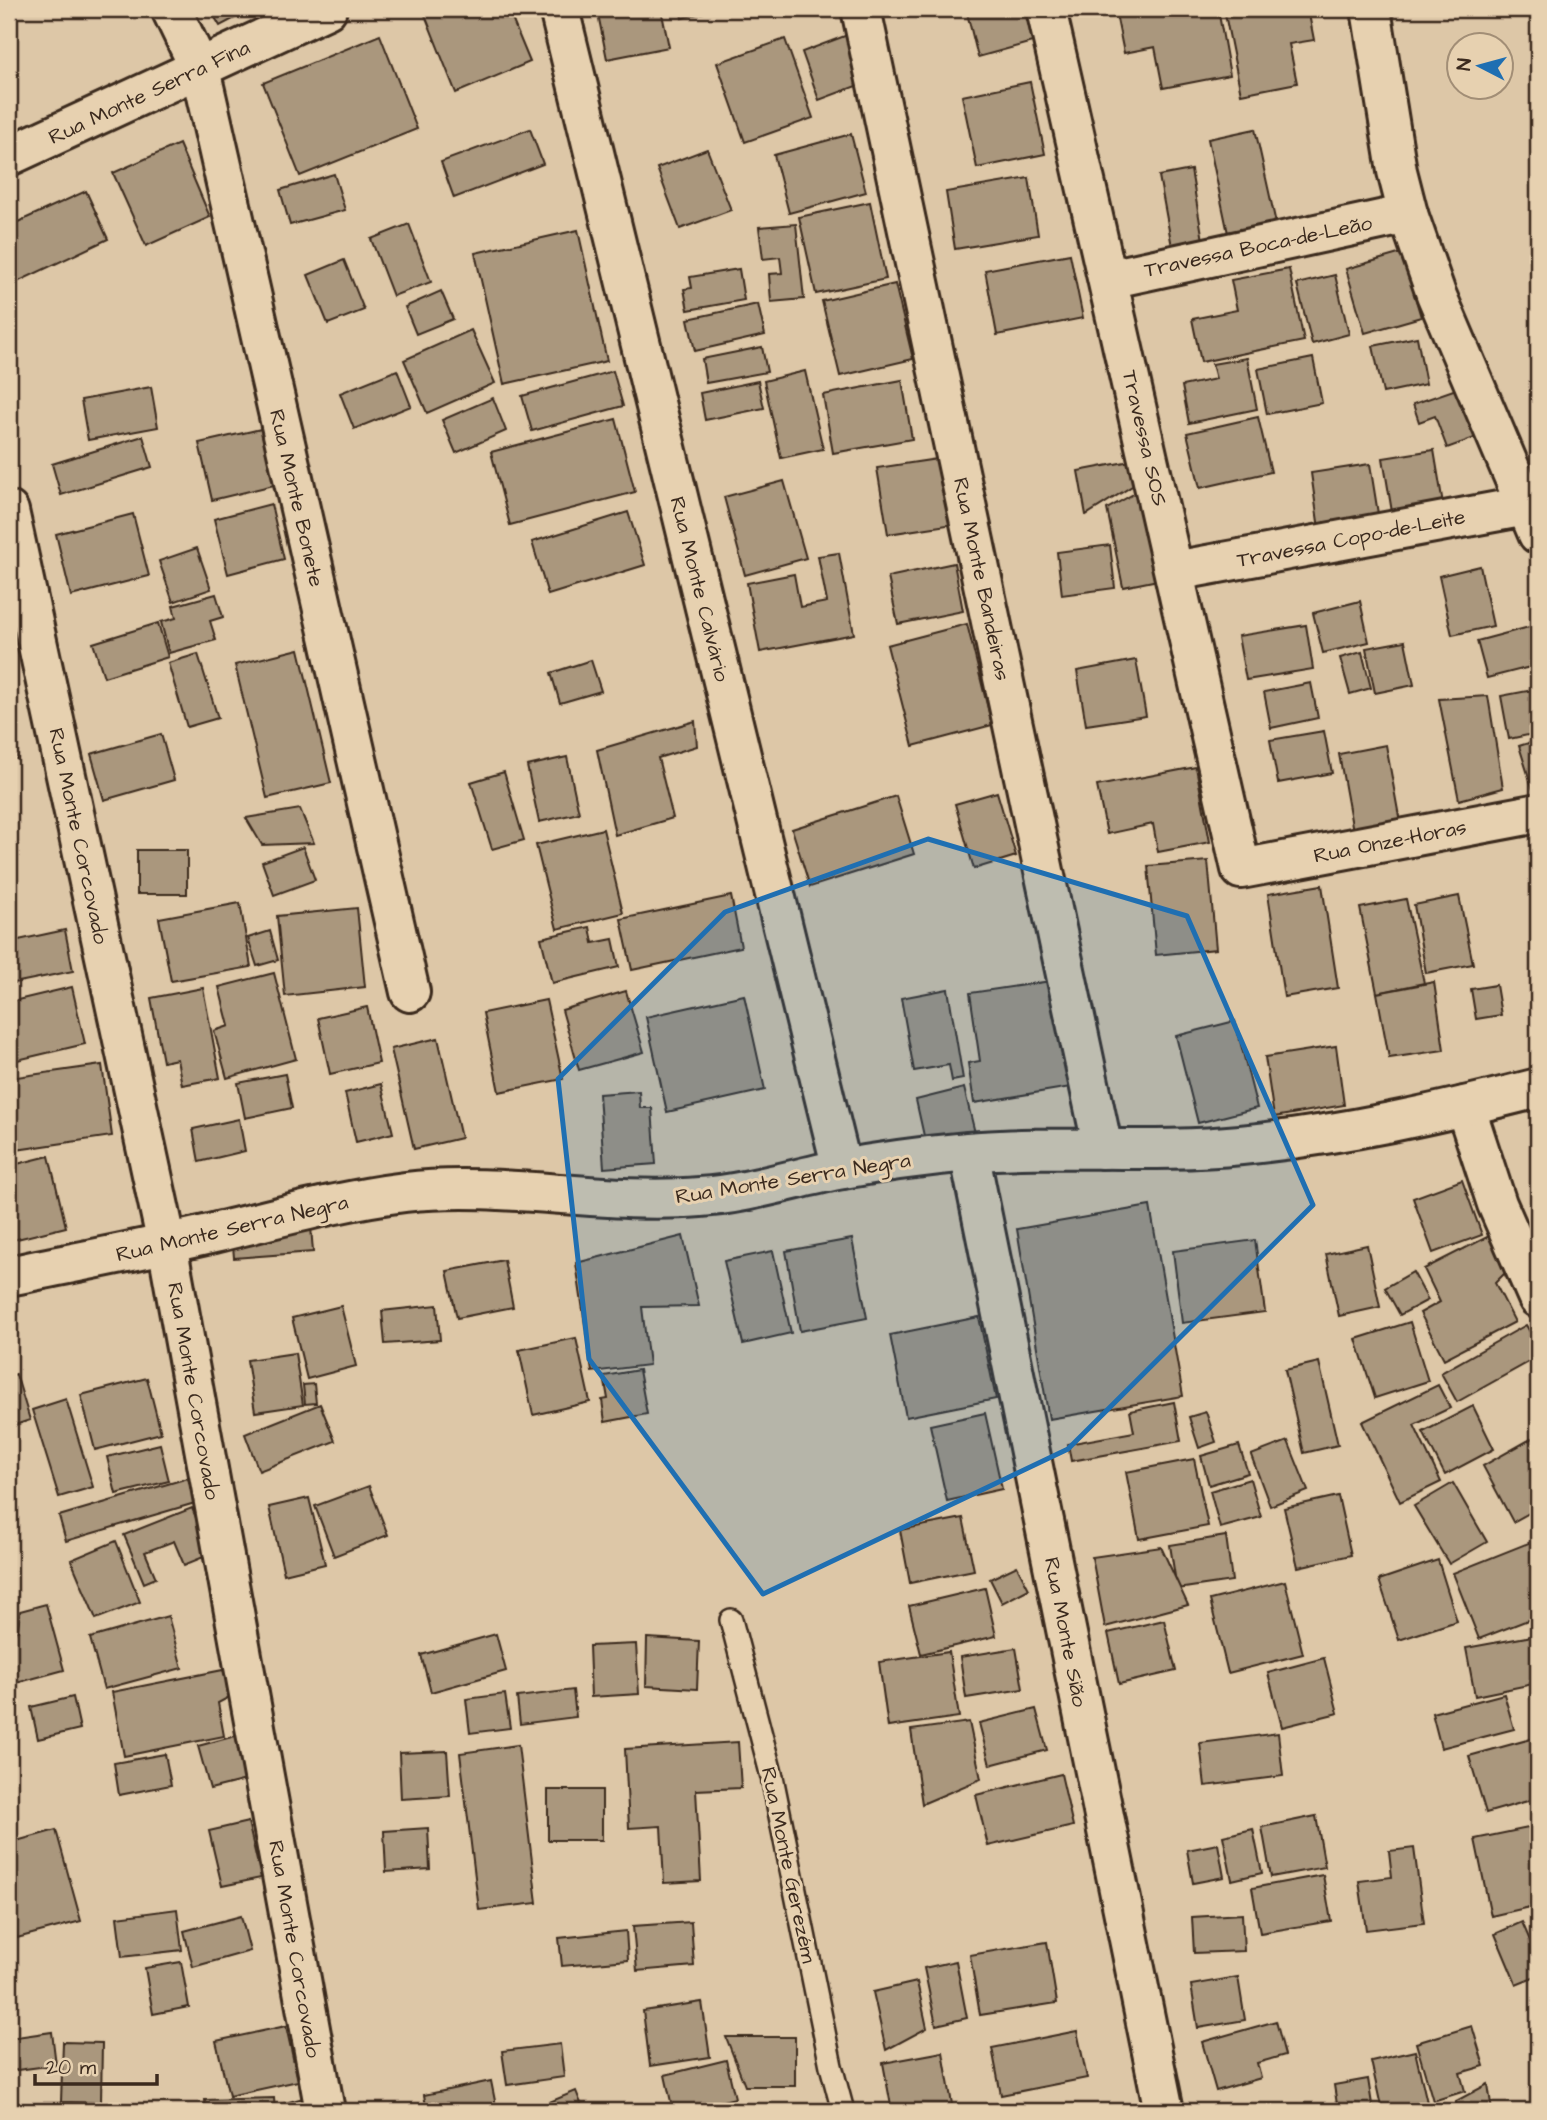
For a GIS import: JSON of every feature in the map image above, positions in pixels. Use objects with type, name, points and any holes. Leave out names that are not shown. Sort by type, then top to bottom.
[{"type":"street","name":"Rua Monte Bonete","points":[[171,9],[200,69],[410,992]]},
{"type":"street","name":"Rua Monte Serra Fina","points":[[9,156],[327,9]]},
{"type":"street","name":"Rua Monte Calvário","points":[[559,9],[842,1169]]},
{"type":"street","name":"Rua Monte Bandeiras","points":[[861,9],[1103,1149]]},
{"type":"street","name":"Travessa SOS","points":[[1046,9],[1241,869]]},
{"type":"street","points":[[1371,9],[1395,159],[1408,214],[1432,282],[1532,520]]},
{"type":"street","name":"Travessa Boca-de-Leão","points":[[1109,279],[1408,214]]},
{"type":"street","name":"Rua Monte Corcovado","points":[[9,511],[167,1244],[325,2111]]},
{"type":"street","name":"Travessa Copo-de-Leite","points":[[1175,571],[1532,520]]},
{"type":"street","name":"Rua Onze-Horas","points":[[1241,869],[1538,813]]},
{"type":"street","name":"Rua Monte Serra Negra","points":[[9,1276],[167,1244],[355,1199],[407,1192],[461,1189],[658,1199],[702,1197],[842,1169],[969,1152],[1171,1149],[1239,1145],[1375,1126],[1538,1088]]},
{"type":"street","points":[[1465,1106],[1497,1204],[1538,1298]]},
{"type":"street","name":"Rua Monte Sião","points":[[969,1152],[1164,2111]]},
{"type":"lane","name":"Rua Monte Gerezém","points":[[731,1620],[772,1777],[831,2066],[843,2111]]},
{"type":"highlighted area","points":[[928,839],[1187,916],[1313,1205],[1068,1449],[763,1594],[589,1359],[558,1079],[725,912]]},
{"type":"building","points":[[210,9],[252,9],[220,26]]},
{"type":"building","points":[[440,9],[508,9],[530,62],[456,93],[425,15]]},
{"type":"building","points":[[597,9],[661,9],[669,47],[607,59]]},
{"type":"building","points":[[680,9],[716,9],[682,18]]},
{"type":"building","points":[[966,9],[1036,9],[1043,39],[978,57]]},
{"type":"building","points":[[1115,9],[1218,9],[1230,75],[1163,88],[1155,47],[1124,53]]},
{"type":"building","points":[[1224,9],[1308,9],[1314,40],[1289,44],[1297,83],[1241,94]]},
{"type":"building","points":[[850,34],[867,82],[819,100],[802,52]]},
{"type":"building","points":[[380,35],[417,129],[300,176],[263,83]]},
{"type":"building","points":[[785,39],[813,118],[745,142],[717,63]]},
{"type":"building","points":[[1030,82],[1045,154],[977,168],[962,96]]},
{"type":"building","points":[[530,129],[543,164],[454,198],[441,162]]},
{"type":"building","points":[[1255,129],[1277,228],[1229,238],[1208,139]]},
{"type":"building","points":[[851,134],[866,192],[789,213],[774,155]]},
{"type":"building","points":[[179,144],[210,217],[146,246],[113,173]]},
{"type":"building","points":[[707,149],[731,210],[680,229],[657,168]]},
{"type":"building","points":[[1191,170],[1204,246],[1173,252],[1159,176]]},
{"type":"building","points":[[334,174],[345,210],[290,225],[280,190]]},
{"type":"building","points":[[1029,178],[1038,235],[955,249],[946,192]]},
{"type":"building","points":[[86,191],[108,239],[13,284],[9,276],[9,226]]},
{"type":"building","points":[[870,202],[886,279],[816,294],[799,217]]},
{"type":"building","points":[[409,224],[431,282],[393,296],[371,239]]},
{"type":"building","points":[[796,224],[804,299],[771,302],[769,274],[782,273],[780,257],[763,259],[759,227]]},
{"type":"building","points":[[578,230],[607,361],[504,384],[475,253]]},
{"type":"building","points":[[1402,253],[1421,317],[1365,333],[1346,269]]},
{"type":"building","points":[[1070,254],[1083,318],[997,335],[985,270]]},
{"type":"building","points":[[344,260],[364,310],[328,324],[308,275]]},
{"type":"building","points":[[739,269],[744,300],[688,310],[684,289],[692,288],[690,277]]},
{"type":"building","points":[[1289,269],[1304,341],[1201,362],[1192,319],[1237,310],[1231,280]]},
{"type":"building","points":[[1335,275],[1349,334],[1312,344],[1297,284]]},
{"type":"building","points":[[895,284],[913,359],[840,376],[822,301]]},
{"type":"building","points":[[441,291],[453,319],[416,334],[405,307]]},
{"type":"building","points":[[758,304],[765,335],[695,351],[688,319]]},
{"type":"building","points":[[471,330],[495,383],[427,413],[404,360]]},
{"type":"building","points":[[1417,337],[1426,384],[1383,393],[1373,346]]},
{"type":"building","points":[[762,347],[767,372],[706,383],[702,359]]},
{"type":"building","points":[[1247,358],[1257,409],[1189,423],[1182,386],[1216,379],[1212,364]]},
{"type":"building","points":[[1313,358],[1322,403],[1267,414],[1258,369]]},
{"type":"building","points":[[397,370],[411,406],[354,429],[340,393]]},
{"type":"building","points":[[613,371],[623,406],[532,431],[522,396]]},
{"type":"building","points":[[805,371],[823,449],[781,458],[764,381]]},
{"type":"building","points":[[902,380],[912,439],[833,453],[823,395]]},
{"type":"building","points":[[758,381],[764,408],[705,420],[700,393]]},
{"type":"building","points":[[151,387],[158,427],[88,440],[81,400]]},
{"type":"building","points":[[1462,387],[1480,436],[1447,448],[1435,416],[1419,422],[1413,404]]},
{"type":"building","points":[[493,398],[506,431],[456,453],[442,420]]},
{"type":"building","points":[[1258,417],[1271,472],[1200,488],[1187,433]]},
{"type":"building","points":[[616,419],[635,492],[510,525],[491,452]]},
{"type":"building","points":[[261,429],[274,485],[212,500],[199,443]]},
{"type":"building","points":[[143,436],[152,467],[61,495],[52,464]]},
{"type":"building","points":[[1434,450],[1444,510],[1393,518],[1383,458]]},
{"type":"building","points":[[944,458],[954,524],[888,534],[877,468]]},
{"type":"building","points":[[1136,460],[1140,481],[1086,515],[1078,471]]},
{"type":"building","points":[[1370,464],[1379,520],[1319,529],[1311,473]]},
{"type":"building","points":[[784,481],[806,558],[745,575],[724,497]]},
{"type":"building","points":[[1144,488],[1163,579],[1123,587],[1107,509]]},
{"type":"building","points":[[271,504],[284,559],[228,574],[214,519]]},
{"type":"building","points":[[628,512],[645,565],[548,595],[532,542]]},
{"type":"building","points":[[133,514],[149,576],[71,596],[56,534]]},
{"type":"building","points":[[1110,545],[1115,588],[1062,595],[1057,552]]},
{"type":"building","points":[[197,548],[211,589],[173,602],[159,561]]},
{"type":"building","points":[[839,553],[854,634],[760,652],[747,583],[794,574],[800,607],[827,602],[818,556]]},
{"type":"building","points":[[954,563],[963,611],[898,624],[888,577]]},
{"type":"building","points":[[1480,566],[1493,626],[1452,635],[1439,576]]},
{"type":"building","points":[[216,594],[223,617],[210,621],[216,640],[169,653],[161,622],[176,618],[173,606]]},
{"type":"building","points":[[1360,601],[1369,642],[1323,653],[1313,613]]},
{"type":"building","points":[[158,623],[168,657],[104,677],[93,643]]},
{"type":"building","points":[[967,624],[992,725],[913,746],[887,645]]},
{"type":"building","points":[[1306,625],[1313,669],[1246,680],[1238,636]]},
{"type":"building","points":[[1533,626],[1538,646],[1538,665],[1487,678],[1477,641]]},
{"type":"building","points":[[1405,641],[1414,685],[1375,693],[1366,648]]},
{"type":"building","points":[[299,649],[331,783],[267,798],[235,665]]},
{"type":"building","points":[[1362,652],[1371,688],[1350,694],[1340,658]]},
{"type":"building","points":[[198,654],[218,718],[187,727],[168,663]]},
{"type":"building","points":[[591,660],[601,691],[560,703],[551,673]]},
{"type":"building","points":[[1136,660],[1146,716],[1086,725],[1077,671]]},
{"type":"building","points":[[1311,683],[1318,718],[1271,728],[1264,692]]},
{"type":"building","points":[[1538,689],[1538,733],[1509,739],[1501,696]]},
{"type":"building","points":[[1488,696],[1503,788],[1459,800],[1439,699]]},
{"type":"building","points":[[13,708],[17,759],[9,759],[9,709]]},
{"type":"building","points":[[695,721],[697,746],[658,758],[673,818],[615,835],[597,750]]},
{"type":"building","points":[[1324,731],[1332,773],[1278,783],[1270,740]]},
{"type":"building","points":[[161,734],[174,780],[104,800],[91,754]]},
{"type":"building","points":[[1538,740],[1538,806],[1519,746]]},
{"type":"building","points":[[1386,745],[1400,822],[1353,831],[1339,754]]},
{"type":"building","points":[[567,757],[579,813],[539,822],[527,766]]},
{"type":"building","points":[[1196,767],[1210,842],[1158,852],[1153,824],[1107,834],[1097,786]]},
{"type":"building","points":[[504,772],[524,840],[492,849],[471,782]]},
{"type":"building","points":[[997,792],[1016,856],[974,869],[955,804]]},
{"type":"building","points":[[896,796],[914,854],[810,887],[792,829]]},
{"type":"building","points":[[300,809],[314,843],[262,845],[246,818]]},
{"type":"building","points":[[603,829],[623,913],[557,929],[536,845]]},
{"type":"building","points":[[303,847],[315,880],[274,895],[262,862]]},
{"type":"building","points":[[137,850],[187,850],[187,894],[137,894]]},
{"type":"building","points":[[1208,861],[1216,949],[1156,955],[1148,866]]},
{"type":"building","points":[[1322,885],[1338,988],[1284,997],[1268,894]]},
{"type":"building","points":[[731,896],[741,947],[632,970],[621,919]]},
{"type":"building","points":[[1459,896],[1473,964],[1426,973],[1414,905]]},
{"type":"building","points":[[1406,899],[1424,983],[1377,993],[1360,908]]},
{"type":"building","points":[[240,903],[251,967],[171,981],[159,918]]},
{"type":"building","points":[[357,908],[365,987],[285,996],[277,916]]},
{"type":"building","points":[[590,927],[593,943],[613,939],[619,967],[552,983],[541,938]]},
{"type":"building","points":[[65,930],[73,971],[9,984],[9,942]]},
{"type":"building","points":[[270,931],[278,960],[257,966],[248,938]]},
{"type":"building","points":[[274,973],[296,1059],[227,1078],[214,1031],[229,1026],[219,987]]},
{"type":"building","points":[[1051,981],[1061,1045],[1071,1046],[1077,1086],[974,1103],[968,1063],[980,1061],[970,993]]},
{"type":"building","points":[[1434,982],[1444,1050],[1389,1058],[1377,993]]},
{"type":"building","points":[[1496,985],[1501,1015],[1476,1019],[1471,989]]},
{"type":"building","points":[[72,987],[85,1044],[9,1062],[9,1002]]},
{"type":"building","points":[[203,988],[220,1078],[182,1085],[177,1059],[163,1062],[151,998]]},
{"type":"building","points":[[948,989],[963,1079],[952,1081],[949,1065],[914,1071],[901,998]]},
{"type":"building","points":[[626,991],[644,1052],[579,1070],[562,1010]]},
{"type":"building","points":[[744,995],[765,1090],[667,1112],[646,1017]]},
{"type":"building","points":[[546,1000],[563,1079],[499,1092],[483,1013]]},
{"type":"building","points":[[367,1007],[379,1063],[330,1074],[318,1018]]},
{"type":"building","points":[[1235,1021],[1257,1108],[1198,1123],[1176,1036]]},
{"type":"building","points":[[438,1038],[461,1138],[414,1149],[391,1049]]},
{"type":"building","points":[[1336,1046],[1344,1105],[1274,1117],[1265,1057]]},
{"type":"building","points":[[102,1065],[112,1136],[9,1151],[9,1078]]},
{"type":"building","points":[[285,1074],[292,1108],[245,1118],[238,1083]]},
{"type":"building","points":[[381,1084],[393,1133],[356,1142],[345,1093]]},
{"type":"building","points":[[964,1088],[975,1133],[926,1145],[916,1100]]},
{"type":"building","points":[[639,1091],[640,1108],[652,1108],[656,1164],[604,1168],[599,1094]]},
{"type":"building","points":[[239,1119],[245,1151],[199,1162],[193,1129]]},
{"type":"building","points":[[49,1156],[66,1227],[9,1241],[9,1166]]},
{"type":"building","points":[[1462,1180],[1482,1235],[1433,1253],[1413,1198]]},
{"type":"building","points":[[1150,1206],[1183,1396],[1049,1419],[1017,1229]]},
{"type":"building","points":[[311,1227],[313,1252],[234,1258],[232,1232]]},
{"type":"building","points":[[683,1236],[699,1306],[642,1307],[649,1365],[592,1372],[576,1263]]},
{"type":"building","points":[[1489,1236],[1507,1271],[1495,1283],[1515,1322],[1444,1359],[1420,1313],[1440,1302],[1424,1269]]},
{"type":"building","points":[[852,1239],[867,1318],[800,1331],[786,1251]]},
{"type":"building","points":[[1255,1240],[1265,1312],[1182,1323],[1173,1251]]},
{"type":"building","points":[[1367,1245],[1380,1307],[1339,1316],[1326,1254]]},
{"type":"building","points":[[773,1251],[791,1333],[743,1344],[724,1261]]},
{"type":"building","points":[[504,1260],[513,1307],[457,1318],[447,1271]]},
{"type":"building","points":[[1413,1272],[1428,1300],[1400,1315],[1385,1288]]},
{"type":"building","points":[[437,1305],[440,1340],[385,1344],[382,1311]]},
{"type":"building","points":[[341,1306],[356,1366],[307,1379],[292,1318]]},
{"type":"building","points":[[979,1317],[996,1399],[906,1417],[890,1335]]},
{"type":"building","points":[[1410,1322],[1428,1381],[1375,1398],[1356,1339]]},
{"type":"building","points":[[1526,1325],[1538,1346],[1538,1357],[1457,1402],[1441,1373]]},
{"type":"building","points":[[576,1338],[590,1402],[533,1415],[519,1350]]},
{"type":"building","points":[[295,1353],[303,1405],[255,1412],[247,1360]]},
{"type":"building","points":[[1319,1362],[1338,1445],[1304,1453],[1285,1370]]},
{"type":"building","points":[[639,1370],[647,1414],[605,1422],[602,1400],[608,1399],[604,1376]]},
{"type":"building","points":[[16,1374],[30,1420],[9,1427],[9,1376]]},
{"type":"building","points":[[147,1378],[161,1433],[95,1450],[81,1395]]},
{"type":"building","points":[[314,1384],[316,1403],[305,1404],[303,1385]]},
{"type":"building","points":[[1438,1385],[1450,1408],[1414,1425],[1441,1482],[1400,1502],[1362,1422]]},
{"type":"building","points":[[66,1399],[93,1487],[59,1497],[32,1410]]},
{"type":"building","points":[[1174,1402],[1181,1441],[1071,1461],[1068,1444],[1134,1432],[1130,1411]]},
{"type":"building","points":[[320,1404],[335,1441],[259,1471],[245,1434]]},
{"type":"building","points":[[1473,1406],[1494,1449],[1445,1475],[1423,1432]]},
{"type":"building","points":[[1206,1412],[1216,1442],[1199,1448],[1189,1417]]},
{"type":"building","points":[[985,1413],[1002,1489],[947,1501],[930,1425]]},
{"type":"building","points":[[1538,1435],[1538,1508],[1513,1522],[1483,1466]]},
{"type":"building","points":[[1288,1441],[1308,1491],[1270,1506],[1251,1455]]},
{"type":"building","points":[[160,1444],[169,1481],[116,1494],[107,1457]]},
{"type":"building","points":[[1239,1445],[1248,1473],[1209,1485],[1201,1456]]},
{"type":"building","points":[[1194,1459],[1208,1526],[1139,1539],[1126,1472]]},
{"type":"building","points":[[188,1478],[195,1503],[66,1541],[59,1516]]},
{"type":"building","points":[[1250,1479],[1261,1517],[1220,1528],[1210,1491]]},
{"type":"building","points":[[1453,1483],[1487,1542],[1449,1564],[1414,1506]]},
{"type":"building","points":[[369,1486],[388,1535],[334,1556],[315,1506]]},
{"type":"building","points":[[1338,1496],[1351,1555],[1298,1567],[1284,1508]]},
{"type":"building","points":[[309,1498],[325,1564],[284,1574],[269,1507]]},
{"type":"building","points":[[192,1508],[211,1554],[184,1565],[174,1541],[145,1552],[156,1578],[144,1583],[124,1535]]},
{"type":"building","points":[[963,1518],[974,1570],[910,1583],[900,1530]]},
{"type":"building","points":[[1226,1536],[1232,1581],[1177,1589],[1170,1545]]},
{"type":"building","points":[[1536,1540],[1538,1616],[1479,1639],[1453,1573]]},
{"type":"building","points":[[116,1541],[140,1602],[96,1619],[71,1560]]},
{"type":"building","points":[[1161,1547],[1188,1605],[1105,1627],[1092,1557]]},
{"type":"building","points":[[1438,1560],[1457,1621],[1399,1640],[1379,1580]]},
{"type":"building","points":[[1017,1566],[1029,1589],[1002,1603],[990,1579]]},
{"type":"building","points":[[1285,1581],[1303,1654],[1228,1673],[1210,1600]]},
{"type":"building","points":[[985,1588],[996,1636],[921,1654],[909,1606]]},
{"type":"building","points":[[46,1604],[64,1670],[9,1685],[9,1633],[18,1631],[20,1611]]},
{"type":"building","points":[[168,1616],[182,1668],[104,1689],[90,1638]]},
{"type":"building","points":[[1164,1620],[1176,1671],[1119,1684],[1108,1633]]},
{"type":"building","points":[[496,1634],[506,1671],[431,1692],[421,1655]]},
{"type":"building","points":[[1532,1636],[1538,1683],[1475,1696],[1466,1648]]},
{"type":"building","points":[[647,1638],[699,1641],[697,1689],[646,1686]]},
{"type":"building","points":[[636,1644],[639,1694],[591,1697],[589,1646]]},
{"type":"building","points":[[1016,1648],[1023,1689],[966,1698],[960,1657]]},
{"type":"building","points":[[949,1652],[959,1717],[888,1727],[879,1662]]},
{"type":"building","points":[[1324,1658],[1338,1713],[1282,1727],[1268,1673]]},
{"type":"building","points":[[223,1670],[235,1694],[218,1703],[224,1736],[124,1756],[112,1692]]},
{"type":"building","points":[[573,1690],[576,1717],[520,1724],[517,1697]]},
{"type":"building","points":[[505,1694],[510,1728],[470,1733],[466,1699]]},
{"type":"building","points":[[1504,1694],[1514,1729],[1441,1748],[1432,1713]]},
{"type":"building","points":[[73,1697],[80,1729],[38,1739],[31,1707]]},
{"type":"building","points":[[1036,1709],[1047,1750],[990,1765],[979,1723]]},
{"type":"building","points":[[969,1722],[981,1779],[922,1804],[911,1730]]},
{"type":"building","points":[[1278,1733],[1283,1776],[1205,1786],[1200,1743]]},
{"type":"building","points":[[239,1735],[250,1779],[210,1789],[198,1746]]},
{"type":"building","points":[[1538,1737],[1538,1798],[1486,1813],[1469,1756]]},
{"type":"building","points":[[738,1742],[741,1788],[696,1790],[701,1881],[664,1883],[661,1826],[629,1828],[625,1749]]},
{"type":"building","points":[[518,1745],[537,1903],[479,1910],[460,1753]]},
{"type":"building","points":[[447,1751],[450,1796],[401,1799],[399,1753]]},
{"type":"building","points":[[165,1754],[171,1785],[119,1795],[114,1763]]},
{"type":"building","points":[[1061,1774],[1073,1826],[988,1846],[976,1795]]},
{"type":"building","points":[[548,1790],[602,1790],[602,1840],[548,1840]]},
{"type":"building","points":[[1316,1816],[1325,1867],[1271,1877],[1262,1827]]},
{"type":"building","points":[[248,1822],[261,1878],[222,1886],[209,1831]]},
{"type":"building","points":[[1538,1826],[1538,1905],[1491,1916],[1475,1839]]},
{"type":"building","points":[[428,1828],[430,1869],[386,1872],[384,1831]]},
{"type":"building","points":[[1253,1829],[1262,1873],[1232,1880],[1223,1836]]},
{"type":"building","points":[[56,1830],[81,1921],[17,1938],[9,1908],[9,1843]]},
{"type":"building","points":[[1218,1844],[1224,1877],[1193,1883],[1187,1850]]},
{"type":"building","points":[[1414,1848],[1424,1923],[1366,1930],[1359,1881],[1392,1877],[1389,1851]]},
{"type":"building","points":[[1323,1875],[1331,1921],[1260,1933],[1252,1888]]},
{"type":"building","points":[[177,1909],[182,1950],[122,1957],[117,1917]]},
{"type":"building","points":[[1242,1914],[1244,1951],[1194,1953],[1192,1917]]},
{"type":"building","points":[[241,1916],[250,1951],[193,1967],[184,1931]]},
{"type":"building","points":[[691,1922],[694,1966],[637,1971],[633,1926]]},
{"type":"building","points":[[1522,1922],[1538,1959],[1538,1975],[1516,1984],[1495,1934]]},
{"type":"building","points":[[626,1931],[628,1960],[562,1966],[559,1938]]},
{"type":"building","points":[[1047,1942],[1057,2003],[980,2015],[970,1955]]},
{"type":"building","points":[[956,1961],[967,2018],[936,2025],[924,1968]]},
{"type":"building","points":[[181,1962],[189,2007],[153,2014],[145,1968]]},
{"type":"building","points":[[1238,1977],[1245,2020],[1198,2028],[1191,1985]]},
{"type":"building","points":[[917,1982],[927,2028],[886,2050],[873,1992]]},
{"type":"building","points":[[702,2002],[710,2057],[650,2066],[643,2011]]},
{"type":"building","points":[[1276,2021],[1285,2055],[1257,2063],[1261,2078],[1216,2091],[1202,2042]]},
{"type":"building","points":[[286,2026],[298,2081],[229,2096],[216,2041]]},
{"type":"building","points":[[1472,2026],[1484,2066],[1460,2073],[1465,2091],[1433,2101],[1416,2043]]},
{"type":"building","points":[[1077,2031],[1087,2078],[1001,2095],[992,2048]]},
{"type":"building","points":[[52,2032],[56,2065],[9,2071],[9,2038]]},
{"type":"building","points":[[726,2037],[795,2037],[795,2086],[745,2086]]},
{"type":"building","points":[[63,2042],[102,2043],[101,2103],[61,2102]]},
{"type":"building","points":[[560,2044],[564,2077],[507,2085],[502,2051]]},
{"type":"building","points":[[1415,2051],[1429,2111],[1382,2111],[1371,2061]]},
{"type":"building","points":[[943,2052],[953,2110],[892,2111],[883,2063]]},
{"type":"building","points":[[726,2060],[735,2098],[673,2111],[665,2075]]},
{"type":"building","points":[[1368,2079],[1373,2111],[1338,2111],[1334,2085]]},
{"type":"building","points":[[491,2081],[497,2111],[427,2111],[424,2095]]},
{"type":"building","points":[[1488,2084],[1492,2111],[1457,2111],[1456,2101]]},
{"type":"building","points":[[576,2091],[584,2111],[530,2110]]},
{"type":"building","points":[[310,2096],[314,2111],[284,2111],[282,2104]]},
{"type":"building","points":[[274,2098],[275,2111],[206,2111],[205,2100]]},
{"type":"building","points":[[1298,2104],[1300,2111],[1253,2111]]}]
